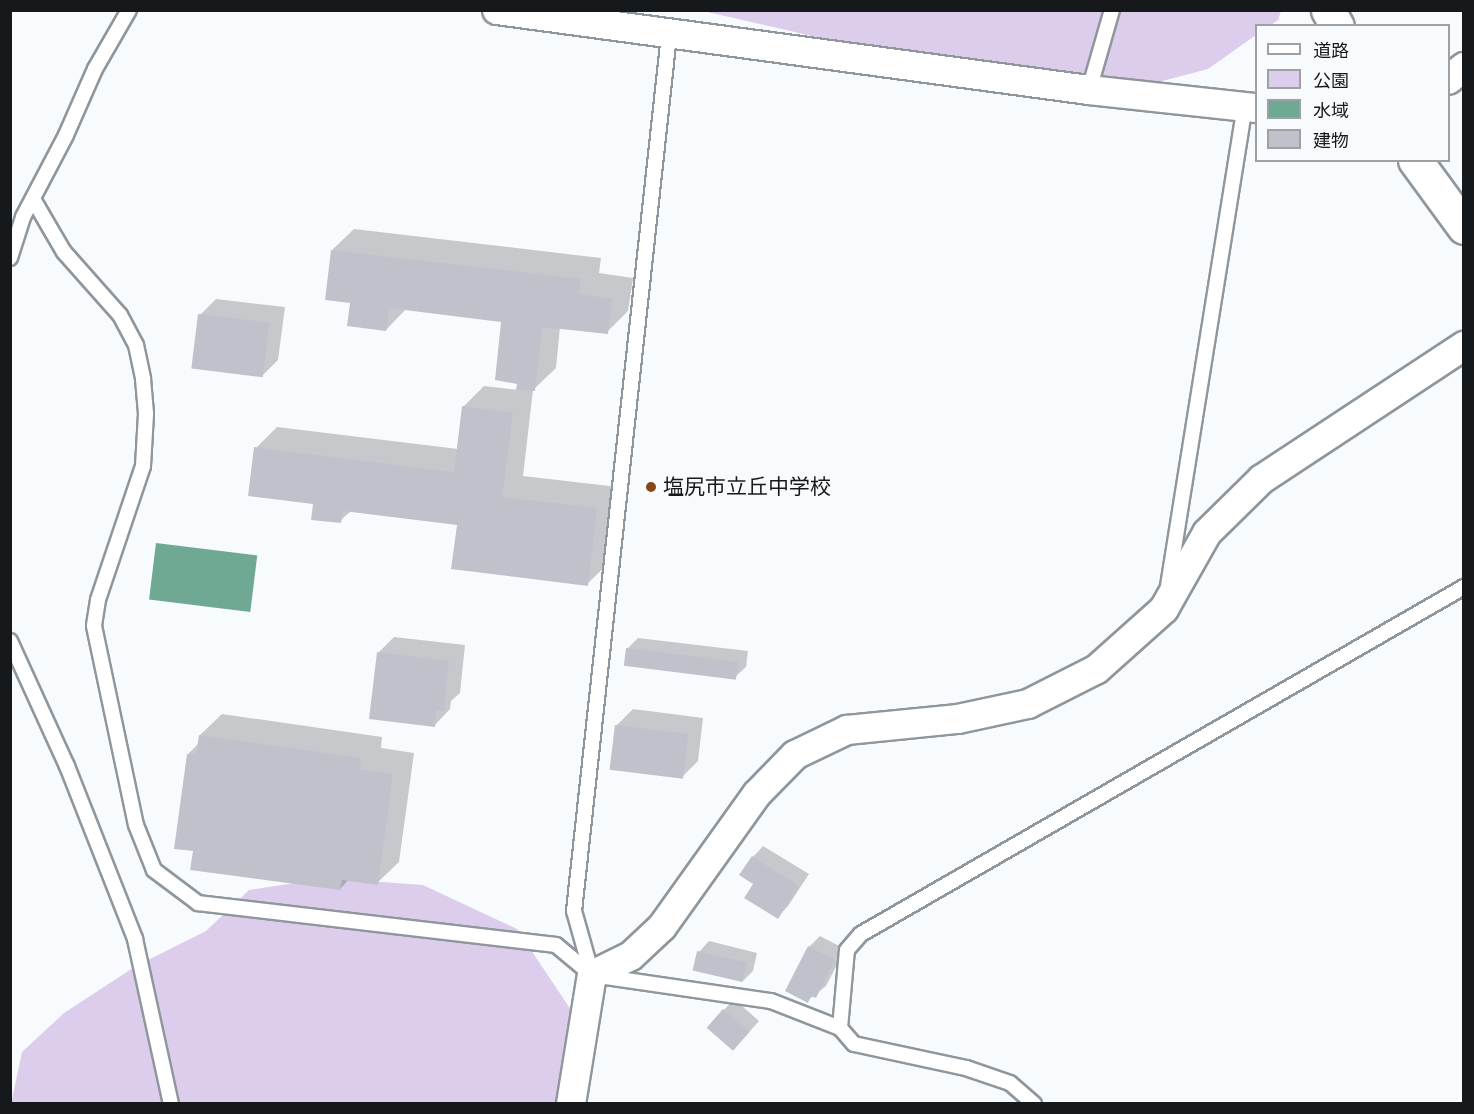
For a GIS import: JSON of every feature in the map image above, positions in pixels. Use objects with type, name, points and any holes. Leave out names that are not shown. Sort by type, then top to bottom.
[{"type":"street","points":[[497,10],[1089,90],[1251,107]]},
{"type":"street","points":[[1328,10],[1336,24]]},
{"type":"street","points":[[1450,79],[1464,67]]},
{"type":"street","points":[[1416,162],[1464,227]]},
{"type":"street","points":[[571,1104],[592,975],[631,956],[662,927],[757,794],[795,755],[847,730],[958,719],[1028,704],[1097,669],[1164,609],[1207,533],[1262,479],[1464,346]]},
{"type":"lane","points":[[10,258],[23,217],[95,69],[129,10]]},
{"type":"lane","points":[[1089,90],[1112,10]]},
{"type":"lane","points":[[592,975],[574,911],[669,34]]},
{"type":"lane","points":[[1164,609],[1251,107]]},
{"type":"lane","points":[[33,199],[64,252],[120,315],[136,345],[143,379],[146,414],[142,466],[98,600],[94,626],[136,825],[154,870],[198,903],[556,945],[592,975],[771,1001],[840,1028],[854,1044],[966,1068],[1010,1083],[1034,1104]]},
{"type":"lane","points":[[840,1028],[847,950],[861,934],[1464,587]]},
{"type":"lane","points":[[10,641],[67,766],[135,939],[171,1104]]},
{"type":"green space","points":[[703,11],[1281,11],[1278,20],[1272,24],[1255,24],[1255,36],[1208,69],[1151,84],[873,50]]},
{"type":"green space","points":[[328,878],[423,885],[517,929],[571,1010],[569,1103],[11,1104],[22,1052],[64,1013],[136,966],[206,931],[249,890]]},
{"type":"water","points":[[156,543],[257,555],[250,612],[149,600]]},
{"type":"building","points":[[331,250],[581,279],[579,294],[612,299],[608,334],[542,327],[535,391],[516,390],[517,384],[495,380],[501,322],[389,308],[386,331],[347,326],[350,303],[325,300]]},
{"type":"building","points":[[198,314],[269,323],[263,377],[191,369]]},
{"type":"building","points":[[462,406],[513,413],[502,497],[597,508],[588,586],[451,569],[457,525],[343,511],[341,523],[311,520],[313,504],[248,496],[254,447],[454,472]]},
{"type":"building","points":[[626,648],[738,662],[736,680],[624,666]]},
{"type":"building","points":[[377,652],[449,661],[444,711],[436,710],[435,727],[369,719]]},
{"type":"building","points":[[615,725],[688,734],[683,779],[610,770]]},
{"type":"building","points":[[199,735],[361,758],[360,769],[393,774],[378,885],[342,880],[340,890],[190,870],[193,851],[174,849],[187,754],[196,755]]},
{"type":"building","points":[[752,856],[799,886],[778,919],[744,898],[753,884],[739,875]]},
{"type":"building","points":[[808,946],[835,960],[816,998],[811,996],[808,1003],[785,991]]},
{"type":"building","points":[[697,951],[747,962],[742,982],[693,970]]},
{"type":"building","points":[[723,1009],[749,1032],[733,1051],[707,1028]]},
{"type":"place","name":"塩尻市立丘中学校","points":[[651,487]]}]
